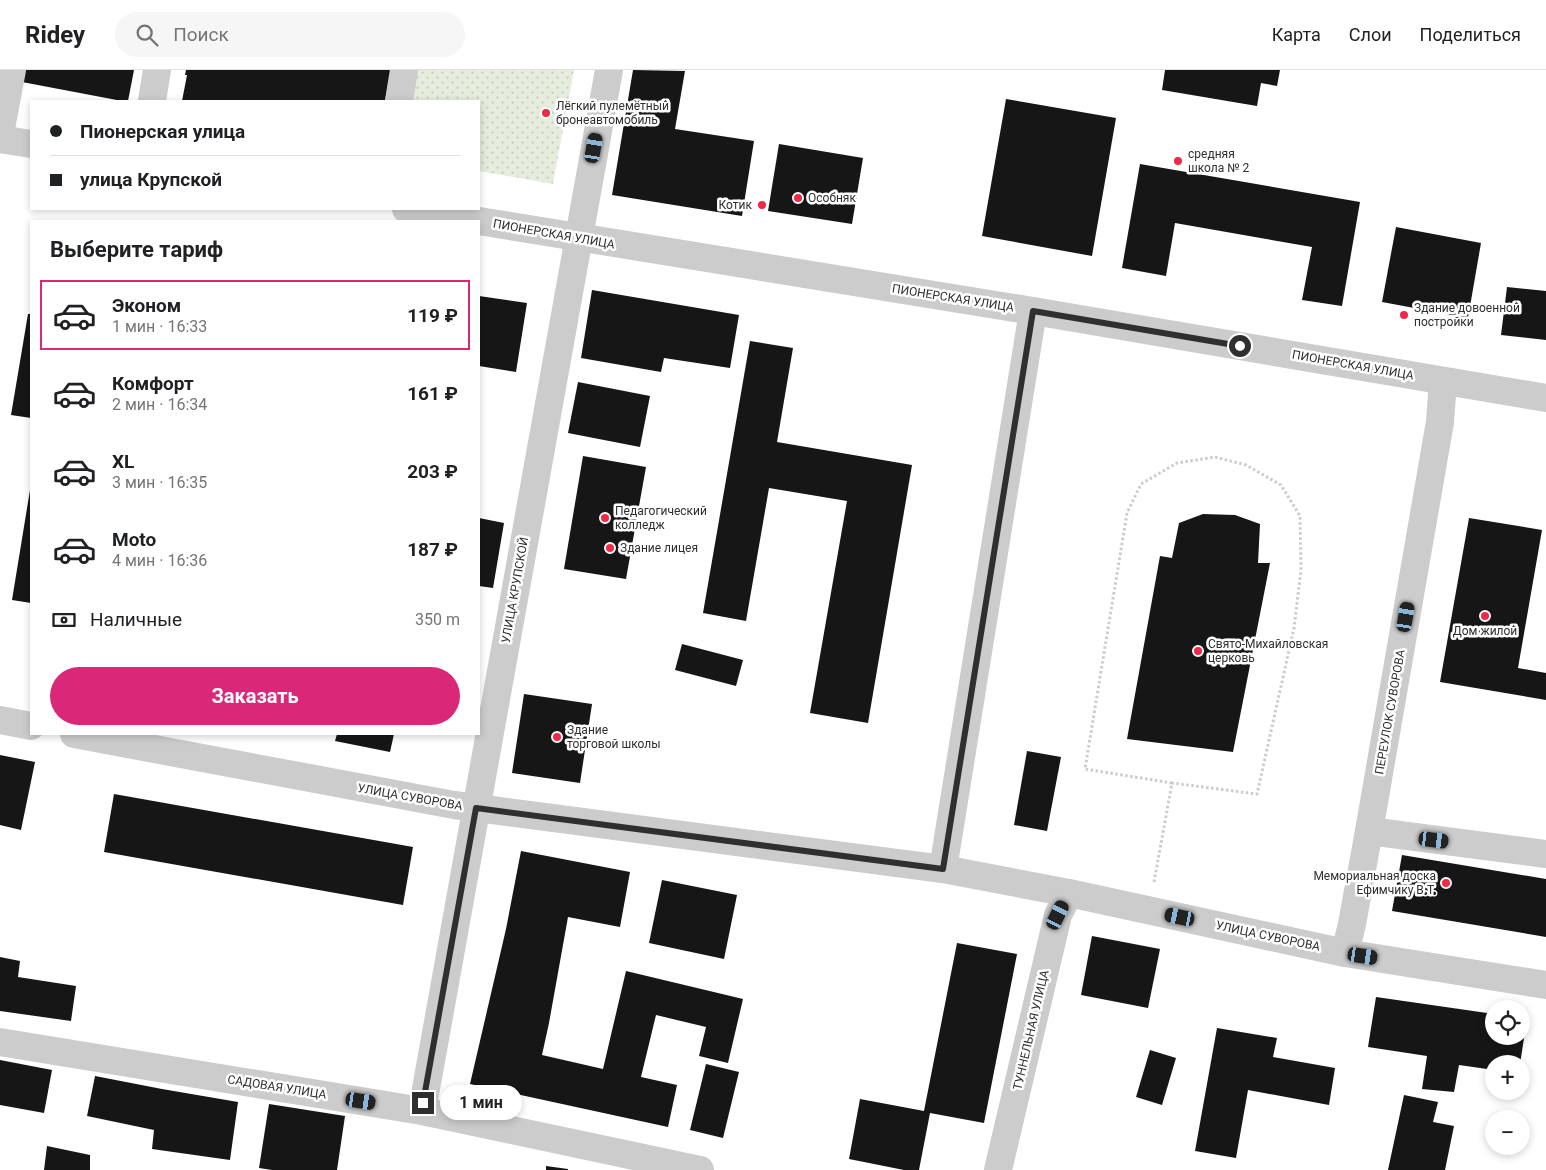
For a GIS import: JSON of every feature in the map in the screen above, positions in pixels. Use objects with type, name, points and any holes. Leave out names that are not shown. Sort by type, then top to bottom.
[{"type":"street","points":[[0,134],[12,70]]},
{"type":"street","points":[[152,100],[157,70]]},
{"type":"street","points":[[398,100],[404,70]]},
{"type":"street","name":"УЛИЦА КРУПСКОЙ","points":[[422,1111],[609,70]]},
{"type":"street","points":[[0,138],[30,144]]},
{"type":"street","name":"ПИОНЕРСКАЯ УЛИЦА","points":[[412,210],[472,220]]},
{"type":"street","name":"ПИОНЕРСКАЯ УЛИЦА","points":[[480,221],[1033,311],[1546,398]]},
{"type":"street","points":[[943,869],[1033,311]]},
{"type":"street","name":"ПЕРЕУЛОК СУВОРОВА","points":[[1345,953],[1369,831],[1440,422],[1443,381]]},
{"type":"street","points":[[0,720],[30,726]]},
{"type":"street","name":"УЛИЦА СУВОРОВА","points":[[79,735],[476,808],[943,869],[1069,893],[1345,953],[1546,985]]},
{"type":"street","points":[[1369,831],[1546,854]]},
{"type":"street","name":"ТУННЕЛЬНАЯ УЛИЦА","points":[[998,1170],[1058,915],[1069,893]]},
{"type":"street","name":"САДОВАЯ УЛИЦА","points":[[0,1042],[422,1111],[700,1170]]},
{"type":"path","points":[[1215,458],[1246,464],[1281,485],[1300,516],[1301,570],[1294,628],[1257,794],[1172,783],[1085,769],[1127,513],[1141,484],[1177,463],[1215,458]]},
{"type":"path","points":[[1154,885],[1172,783]]},
{"type":"green space","points":[[408,70],[574,70],[553,184],[480,171],[480,100],[403,100]]},
{"type":"building","points":[[24,70],[134,70],[128,100],[117,100],[22,82]]},
{"type":"building","points":[[186,70],[391,70],[385,100],[182,100],[187,75],[185,75]]},
{"type":"building","points":[[633,70],[685,71],[675,129],[754,141],[742,216],[612,195]]},
{"type":"building","points":[[1165,70],[1280,70],[1277,86],[1261,83],[1257,106],[1162,90]]},
{"type":"building","points":[[1006,99],[1116,118],[1092,256],[982,236]]},
{"type":"building","points":[[779,144],[863,158],[852,224],[768,211]]},
{"type":"building","points":[[1140,164],[1360,202],[1342,306],[1302,300],[1312,247],[1175,223],[1166,276],[1122,268]]},
{"type":"building","points":[[1396,227],[1481,243],[1468,318],[1382,302]]},
{"type":"building","points":[[1507,287],[1546,291],[1546,340],[1501,335]]},
{"type":"building","points":[[592,290],[739,315],[730,368],[664,358],[661,372],[581,358]]},
{"type":"building","points":[[480,296],[527,303],[516,372],[480,366]]},
{"type":"building","points":[[28,314],[30,314],[30,418],[11,415]]},
{"type":"building","points":[[750,341],[793,348],[777,442],[912,465],[868,723],[810,713],[847,501],[769,488],[746,621],[703,613]]},
{"type":"building","points":[[578,382],[650,396],[640,447],[568,433]]},
{"type":"building","name":"Педагогический колледж","points":[[583,456],[646,467],[626,579],[564,569]]},
{"type":"building","points":[[30,490],[30,603],[12,600]]},
{"type":"building","name":"Свято-Михайловская церковь","points":[[1203,514],[1235,515],[1260,524],[1258,563],[1270,563],[1233,752],[1127,739],[1160,556],[1172,558],[1179,523]]},
{"type":"building","points":[[480,518],[504,523],[493,588],[480,586]]},
{"type":"building","points":[[1469,518],[1542,530],[1518,668],[1546,673],[1546,700],[1440,682]]},
{"type":"building","points":[[682,644],[743,660],[736,686],[675,670]]},
{"type":"building","points":[[524,694],[592,704],[580,783],[512,773]]},
{"type":"building","points":[[337,735],[394,735],[390,752],[335,741]]},
{"type":"building","points":[[1027,751],[1061,757],[1047,831],[1014,825]]},
{"type":"building","points":[[0,755],[35,762],[21,830],[0,825]]},
{"type":"building","points":[[114,794],[413,847],[403,905],[104,852]]},
{"type":"building","points":[[521,851],[630,872],[620,927],[568,917],[542,1055],[603,1069],[626,971],[743,999],[728,1063],[699,1056],[706,1027],[656,1015],[641,1077],[677,1085],[668,1127],[470,1084],[506,929]]},
{"type":"building","points":[[1402,855],[1546,879],[1546,937],[1392,911]]},
{"type":"building","points":[[662,880],[737,895],[724,959],[649,943]]},
{"type":"building","points":[[1092,936],[1160,949],[1148,1008],[1081,995]]},
{"type":"building","points":[[957,943],[1017,954],[984,1123],[930,1113],[919,1170],[904,1170],[849,1159],[860,1099],[924,1111]]},
{"type":"building","points":[[0,957],[20,961],[18,977],[76,986],[71,1021],[0,1011]]},
{"type":"building","points":[[1376,997],[1485,1013],[1485,1045],[1523,1045],[1521,1055],[1485,1055],[1485,1069],[1459,1065],[1454,1092],[1422,1089],[1427,1056],[1368,1047]]},
{"type":"building","points":[[1217,1028],[1277,1038],[1273,1057],[1335,1068],[1329,1105],[1248,1090],[1236,1158],[1195,1151]]},
{"type":"building","points":[[1150,1050],[1176,1058],[1162,1105],[1136,1097]]},
{"type":"building","points":[[0,1060],[52,1070],[44,1113],[0,1105]]},
{"type":"building","points":[[706,1064],[739,1072],[723,1138],[690,1130]]},
{"type":"building","points":[[95,1076],[238,1102],[230,1160],[152,1149],[154,1130],[87,1116]]},
{"type":"building","points":[[1404,1095],[1438,1102],[1433,1122],[1454,1126],[1445,1170],[1388,1170]]},
{"type":"building","points":[[269,1104],[345,1116],[337,1170],[272,1170],[259,1168]]},
{"type":"building","points":[[47,1146],[90,1155],[90,1170],[44,1170]]},
{"type":"building","points":[[546,1166],[568,1169],[568,1170],[546,1170]]},
{"type":"place","name":"Лёгкий пулемётный бронеавтомобиль","points":[[546,113]]},
{"type":"place","name":"средняя школа № 2","points":[[1178,161]]},
{"type":"place","name":"Особняк","points":[[798,198]]},
{"type":"place","name":"Котик","points":[[762,205]]},
{"type":"place","name":"Здание довоенной постройки","points":[[1404,315]]},
{"type":"place","name":"Педагогический колледж","points":[[605,518]]},
{"type":"place","name":"Здание лицея","points":[[610,548]]},
{"type":"place","name":"Дом жилой","points":[[1485,616]]},
{"type":"place","name":"Свято-Михайловская церковь","points":[[1198,651]]},
{"type":"place","name":"Здание торговой школы","points":[[557,737]]},
{"type":"place","name":"Мемориальная доска Ефимчику В.Т.","points":[[1446,883]]},
{"type":"route","points":[[423,1103],[476,808],[943,869],[1033,311],[1240,346]]}]
